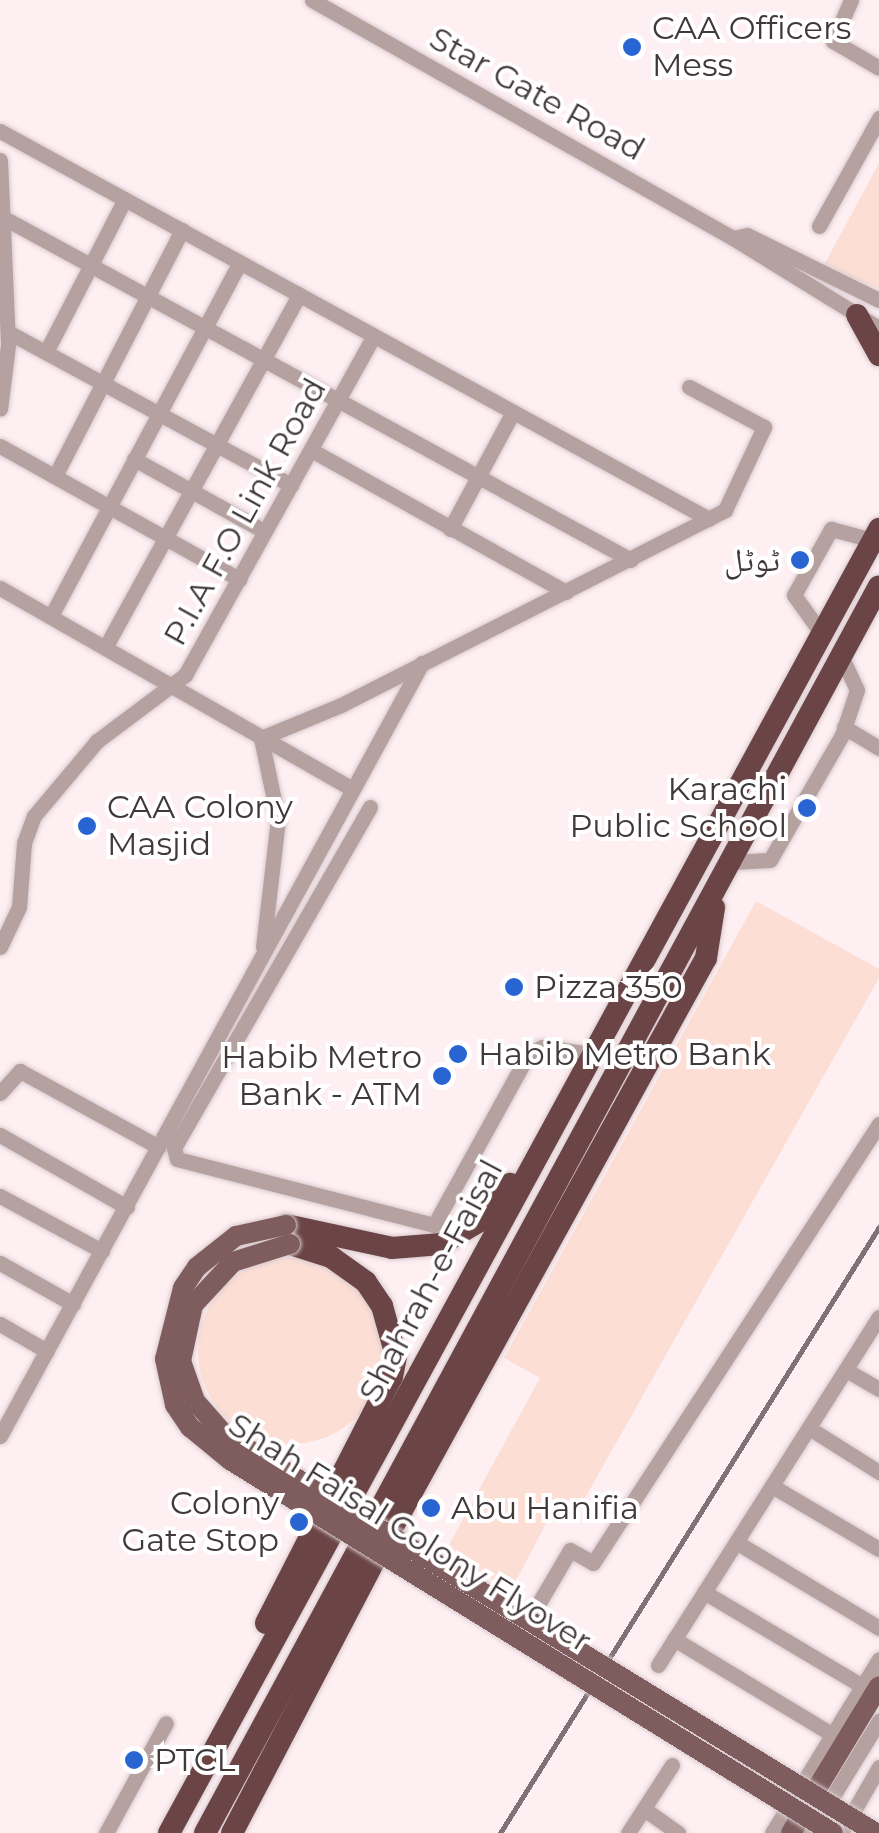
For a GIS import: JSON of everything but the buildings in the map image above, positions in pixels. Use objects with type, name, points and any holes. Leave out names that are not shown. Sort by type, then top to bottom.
[{"type":"highway","points":[[857,315],[879,355]]},
{"type":"highway","name":"Shahrah-e-Faisal","points":[[167,1833],[876,534]]},
{"type":"highway","name":"Shahrah-e-Faisal","points":[[205,1833],[879,586]]},
{"type":"highway","points":[[232,1833],[386,1540],[706,958],[717,890]]},
{"type":"highway","points":[[288,1235],[392,1248],[441,1244],[478,1222],[540,1145]]},
{"type":"highway","points":[[167,1833],[394,1366],[392,1338],[366,1282],[331,1256],[288,1235]]},
{"type":"main road","name":"Shah Faisal Colony Flyover","points":[[288,1235],[242,1257],[208,1282],[184,1334],[187,1384],[224,1434],[386,1540],[801,1827],[833,1833]]},
{"type":"main road","name":"Shah Faisal Colony Flyover","points":[[386,1540],[530,1618],[876,1833]]},
{"type":"main road","points":[[813,1795],[871,1686]]},
{"type":"street","name":"Star Gate Road","points":[[312,0],[733,238],[879,328]]},
{"type":"street","points":[[851,0],[833,41],[879,68]]},
{"type":"street","points":[[819,226],[879,118]]},
{"type":"street","points":[[0,131],[709,519]]},
{"type":"street","points":[[0,160],[8,332],[0,409]]},
{"type":"street","points":[[46,352],[126,198]]},
{"type":"street","points":[[4,218],[631,560]]},
{"type":"street","points":[[55,476],[182,230]]},
{"type":"street","name":"Star Gate Road","points":[[733,238],[747,235],[879,300]]},
{"type":"street","points":[[50,616],[240,262]]},
{"type":"street","points":[[106,646],[299,294]]},
{"type":"street","points":[[8,332],[290,485]]},
{"type":"street","name":"P.I.A F.O Link Road","points":[[0,947],[19,907],[24,843],[34,816],[97,741],[185,675],[374,336]]},
{"type":"street","points":[[261,738],[422,663],[725,510],[764,427],[689,386]]},
{"type":"street","points":[[450,529],[513,412]]},
{"type":"street","points":[[0,446],[239,579]]},
{"type":"street","points":[[311,450],[566,592]]},
{"type":"street","points":[[134,459],[264,531]]},
{"type":"street","points":[[822,634],[794,595],[831,529],[876,534]]},
{"type":"street","points":[[0,588],[352,790]]},
{"type":"street","points":[[732,862],[770,860],[844,727],[857,690],[842,658]]},
{"type":"street","points":[[0,1436],[422,663]]},
{"type":"street","points":[[844,727],[879,748]]},
{"type":"street","points":[[261,738],[278,819],[264,947]]},
{"type":"street","points":[[370,807],[172,1154],[434,1225],[528,1055],[542,1047],[592,1054]]},
{"type":"street","points":[[0,1093],[20,1071],[159,1147]]},
{"type":"street","points":[[530,1618],[570,1550],[593,1563],[879,1124]]},
{"type":"street","points":[[0,1136],[126,1206]]},
{"type":"street","points":[[0,1196],[102,1251]]},
{"type":"street","points":[[0,1263],[73,1304]]},
{"type":"street","points":[[658,1664],[879,1317]]},
{"type":"street","points":[[0,1324],[47,1350]]},
{"type":"street","points":[[846,1370],[879,1389]]},
{"type":"street","points":[[809,1428],[879,1472]]},
{"type":"street","points":[[772,1486],[879,1549]]},
{"type":"street","points":[[736,1542],[879,1628]]},
{"type":"street","points":[[704,1592],[871,1686]]},
{"type":"street","points":[[674,1639],[833,1735]]},
{"type":"street","points":[[772,1833],[833,1735],[871,1686],[879,1659]]},
{"type":"street","points":[[801,1827],[879,1721]]},
{"type":"street","points":[[128,1833],[108,1828],[166,1723]]},
{"type":"street","points":[[628,1833],[672,1765]]},
{"type":"street","points":[[842,1833],[879,1767]]},
{"type":"street","points":[[644,1810],[678,1833]]},
{"type":"shaded area","points":[[879,163],[879,288],[823,267]]},
{"type":"shaded area","points":[[756,901],[879,969],[879,978],[577,1512],[557,1503],[511,1590],[445,1552],[540,1378],[504,1358]]},
{"type":"shaded area","points":[[291,1258],[326,1266],[356,1286],[376,1316],[384,1351],[376,1386],[356,1416],[326,1436],[291,1444],[256,1436],[226,1416],[206,1386],[198,1351],[206,1316],[226,1286],[256,1266]]},
{"type":"railway","points":[[500,1833],[879,1227]]},
{"type":"place","name":"CAA Officers Mess","points":[[632,47]]},
{"type":"place","name":"ٹوٹل","points":[[800,560]]},
{"type":"place","name":"Karachi Public School","points":[[807,808]]},
{"type":"place","name":"CAA Colony Masjid","points":[[87,826]]},
{"type":"place","name":"Pizza 350","points":[[514,987]]},
{"type":"place","name":"Habib Metro Bank","points":[[458,1054]]},
{"type":"place","name":"Habib Metro Bank - ATM","points":[[442,1076]]},
{"type":"place","name":"Abu Hanifia","points":[[431,1508]]},
{"type":"place","name":"Colony Gate Stop","points":[[299,1522]]},
{"type":"place","name":"PTCL","points":[[134,1760]]}]
